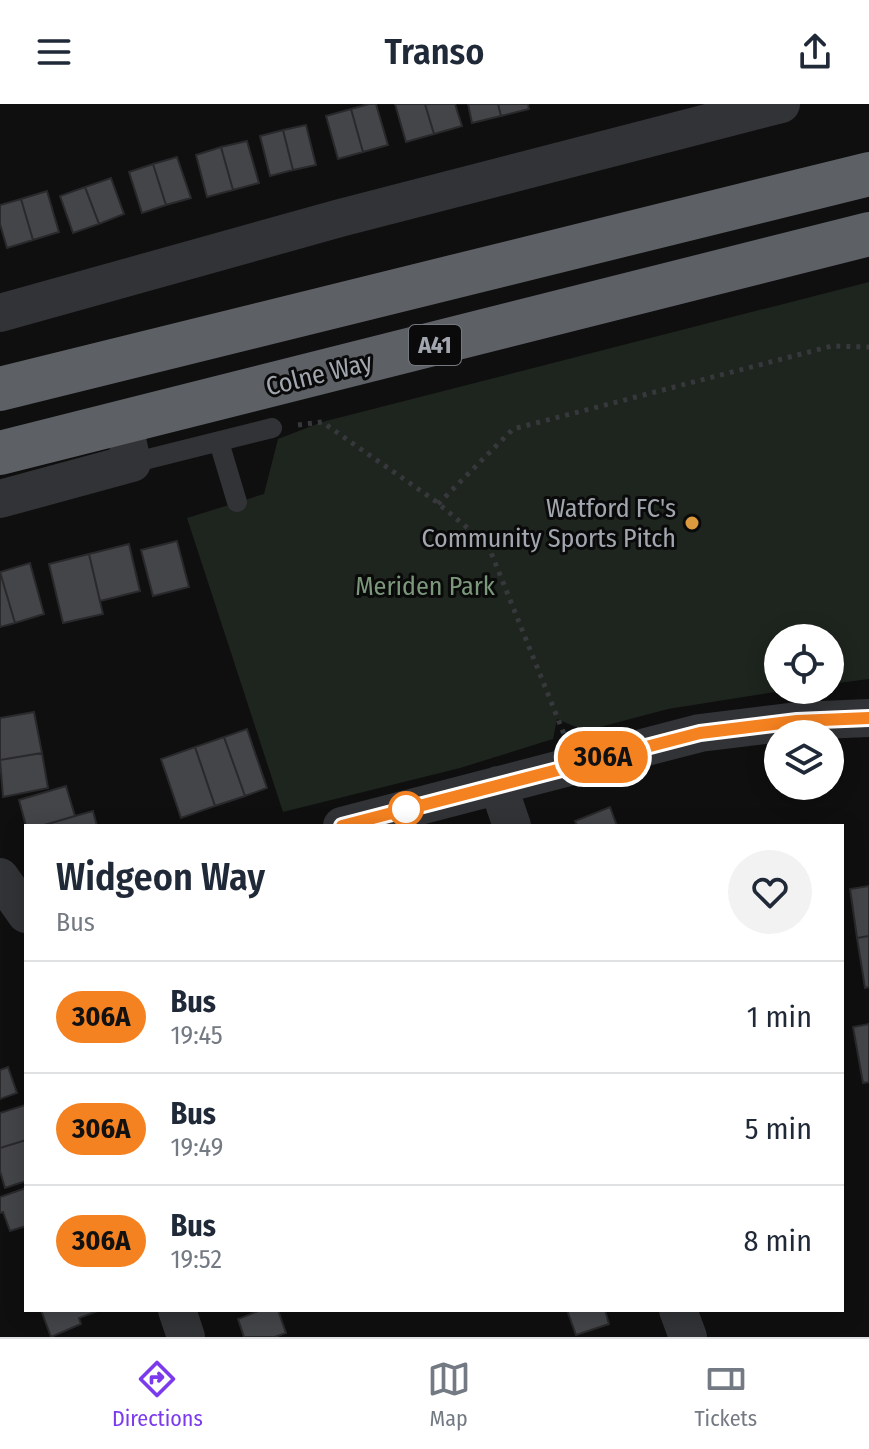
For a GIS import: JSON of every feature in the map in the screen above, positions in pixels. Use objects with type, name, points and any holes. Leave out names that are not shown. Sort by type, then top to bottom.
[{"type":"highway","name":"A41","points":[[0,389],[869,174]]},
{"type":"highway","name":"Colne Way","points":[[0,453],[128,444],[869,234]]},
{"type":"street","points":[[0,313],[340,218],[781,104]]},
{"type":"street","name":"Colne Way","points":[[0,499],[128,444]]},
{"type":"street","points":[[350,824],[700,733],[797,721],[869,718]]},
{"type":"street","points":[[498,785],[511,824]]},
{"type":"street","points":[[0,877],[24,910]]},
{"type":"street","points":[[178,1312],[186,1337]]},
{"type":"street","points":[[679,1312],[688,1337]]},
{"type":"lane","points":[[128,444],[219,442],[272,428]]},
{"type":"lane","points":[[219,442],[237,502]]},
{"type":"path","points":[[438,504],[513,429],[832,346],[869,347]]},
{"type":"path","points":[[272,428],[322,422],[438,504],[488,545],[556,719],[579,763]]},
{"type":"green space","name":"Meriden Park","points":[[869,282],[869,679],[844,682],[844,624],[764,624],[764,694],[668,709],[585,731],[557,719],[553,739],[460,768],[283,812],[187,518],[264,494],[278,439],[322,422]]},
{"type":"building","points":[[376,104],[388,145],[363,152],[351,109]]},
{"type":"building","points":[[395,104],[425,104],[434,134],[406,142]]},
{"type":"building","points":[[425,104],[455,104],[462,126],[434,134]]},
{"type":"building","points":[[468,104],[498,104],[501,116],[472,123]]},
{"type":"building","points":[[498,104],[528,104],[529,109],[501,116]]},
{"type":"building","points":[[351,109],[363,152],[338,159],[326,116]]},
{"type":"building","points":[[306,125],[316,165],[293,170],[283,130]]},
{"type":"building","points":[[283,130],[293,170],[270,176],[260,136]]},
{"type":"building","points":[[247,141],[259,183],[233,190],[221,147]]},
{"type":"building","points":[[221,147],[233,190],[207,197],[196,155]]},
{"type":"building","points":[[177,157],[191,198],[166,205],[153,164]]},
{"type":"building","points":[[153,164],[166,205],[142,213],[129,172]]},
{"type":"building","points":[[111,178],[124,214],[99,224],[85,187]]},
{"type":"building","points":[[85,187],[99,224],[73,233],[60,196]]},
{"type":"building","points":[[47,191],[59,232],[33,240],[21,199]]},
{"type":"building","points":[[21,199],[33,240],[7,248],[0,224],[0,205]]},
{"type":"building","points":[[177,541],[189,587],[153,596],[141,550]]},
{"type":"building","points":[[129,544],[140,591],[100,601],[89,554]]},
{"type":"building","points":[[89,554],[103,614],[63,623],[49,564]]},
{"type":"building","points":[[30,563],[44,614],[15,623],[0,572]]},
{"type":"building","points":[[0,572],[15,623],[0,627]]},
{"type":"building","points":[[34,712],[42,753],[0,760],[0,718]]},
{"type":"building","points":[[247,729],[267,788],[245,796],[224,737]]},
{"type":"building","points":[[224,737],[245,796],[215,806],[195,747]]},
{"type":"building","points":[[195,747],[215,806],[181,818],[161,759]]},
{"type":"building","points":[[42,753],[48,788],[3,797],[0,760]]},
{"type":"building","points":[[66,786],[75,816],[48,824],[25,824],[19,800]]},
{"type":"building","points":[[610,807],[616,824],[576,824],[575,821]]},
{"type":"building","points":[[93,811],[96,824],[48,824]]},
{"type":"building","points":[[869,886],[869,936],[857,938],[850,889]]},
{"type":"building","points":[[869,936],[869,987],[865,988],[857,938]]},
{"type":"building","points":[[869,1024],[869,1082],[863,1083],[853,1027]]},
{"type":"building","points":[[8,1067],[17,1093],[0,1099],[0,1070]]},
{"type":"building","points":[[24,1105],[24,1141],[0,1148],[0,1113]]},
{"type":"building","points":[[24,1141],[24,1182],[5,1188],[0,1171],[0,1148]]},
{"type":"building","points":[[24,1189],[24,1227],[10,1231],[3,1212],[0,1213],[0,1197]]},
{"type":"building","points":[[42,1312],[95,1312],[79,1318],[81,1324],[51,1337]]},
{"type":"building","points":[[256,1312],[279,1312],[286,1333],[275,1337],[244,1337],[238,1319]]},
{"type":"building","points":[[568,1312],[606,1312],[609,1324],[576,1335]]},
{"type":"bus line","name":"306A","points":[[350,824],[700,733],[797,721],[869,718]]},
{"type":"place","name":"Watford FC's Community Sports Pitch","points":[[692,523]]}]
